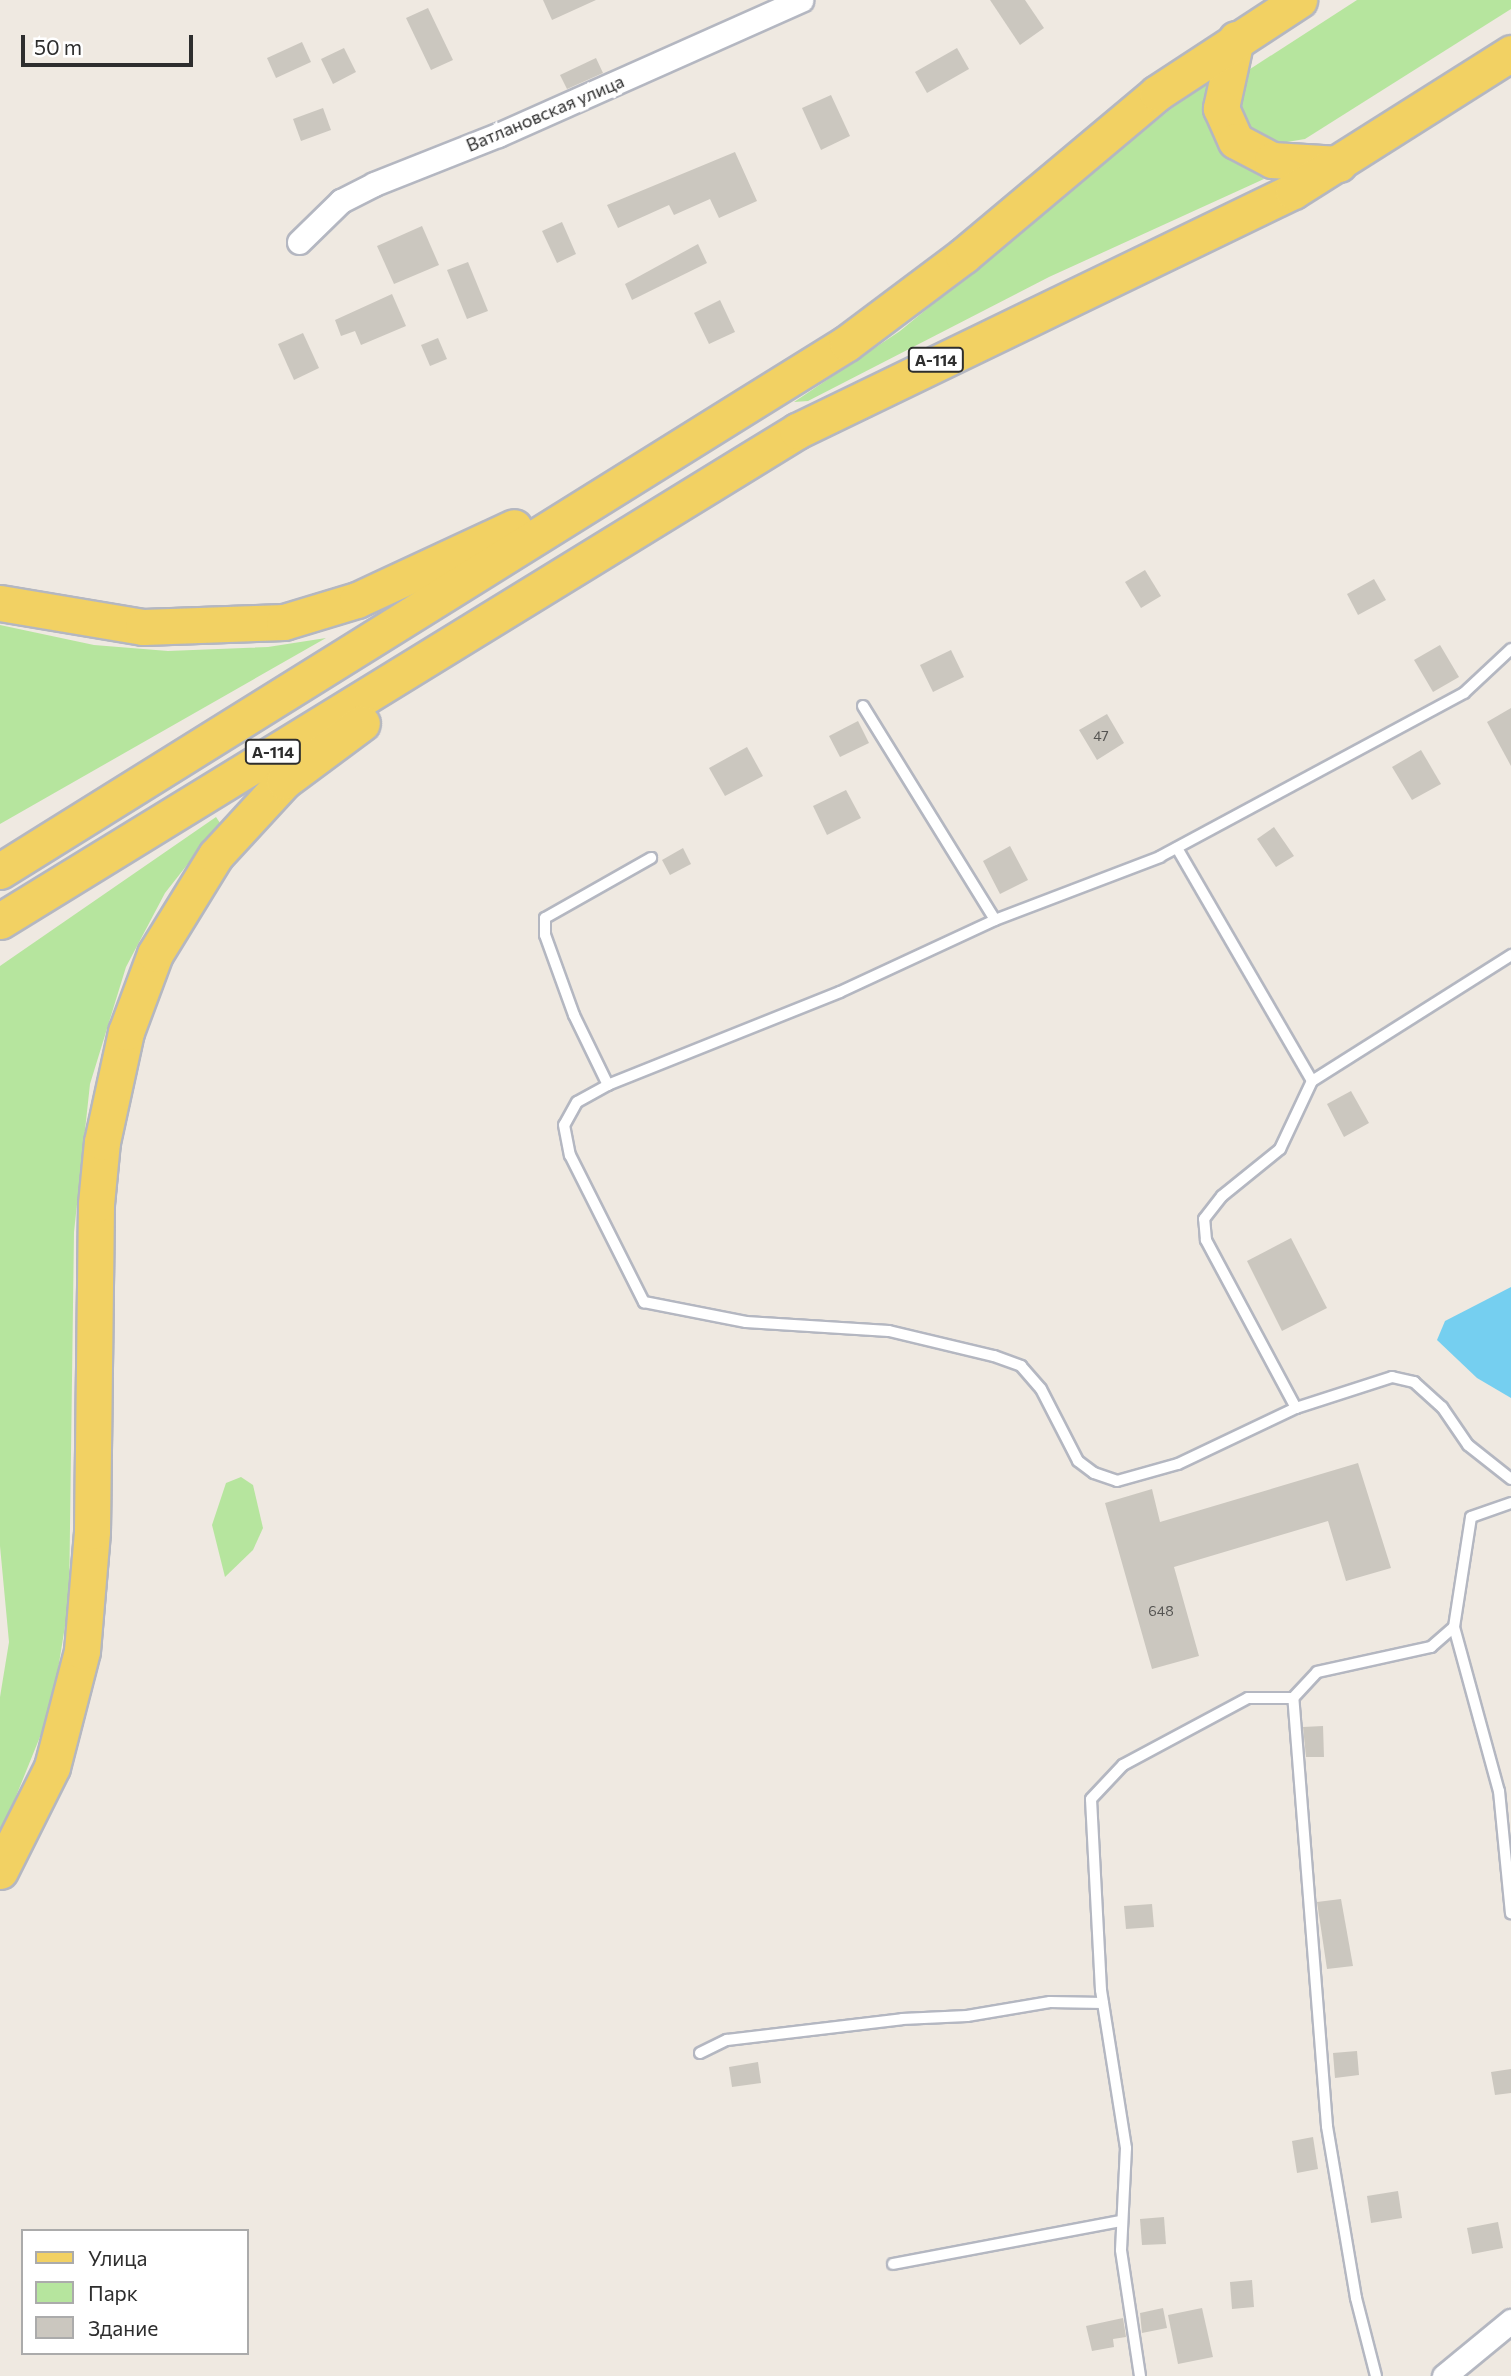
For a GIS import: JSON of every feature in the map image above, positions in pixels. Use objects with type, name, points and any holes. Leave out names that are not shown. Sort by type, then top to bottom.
[{"type":"main road","name":"А-114","points":[[0,871],[732,415],[904,302],[1157,93],[1298,0]]},
{"type":"main road","points":[[1236,39],[1221,108],[1236,141],[1272,160],[1339,164]]},
{"type":"main road","name":"А-114","points":[[0,921],[680,500],[863,396],[1236,221],[1339,164],[1511,53]]},
{"type":"main road","points":[[0,603],[97,624],[157,628],[244,628],[317,615],[460,553],[606,473],[732,415]]},
{"type":"main road","points":[[0,1871],[52,1767],[82,1651],[92,1531],[92,1285],[102,1142],[126,1032],[155,954],[216,855],[284,780],[680,500]]},
{"type":"street","name":"Ватлановская улица","points":[[299,242],[341,201],[374,184],[498,135],[801,0]]},
{"type":"street","points":[[1444,2376],[1511,2321]]},
{"type":"lane","points":[[1511,649],[1464,693],[1177,848],[995,920],[840,992],[608,1085],[577,1102],[564,1125],[570,1155],[633,1286],[644,1302],[659,1309],[746,1322],[889,1331],[994,1356],[1021,1366],[1041,1389],[1078,1461],[1117,1481],[1178,1464],[1296,1408],[1392,1377],[1414,1382],[1442,1407],[1468,1445],[1511,1479]]},
{"type":"lane","points":[[863,706],[995,920]]},
{"type":"lane","points":[[1177,848],[1312,1080]]},
{"type":"lane","points":[[608,1085],[574,1015],[545,935],[545,918],[651,859]]},
{"type":"lane","points":[[1296,1408],[1206,1240],[1204,1219],[1222,1196],[1280,1149],[1312,1080],[1511,955]]},
{"type":"lane","points":[[1511,1503],[1471,1517],[1454,1627],[1499,1791],[1511,1913]]},
{"type":"lane","points":[[1376,2376],[1356,2298],[1327,2126],[1293,1698],[1317,1672],[1431,1647],[1454,1627]]},
{"type":"lane","points":[[1140,2376],[1121,2221],[1126,2148],[1103,2003],[1091,1799],[1123,1765],[1248,1698],[1293,1698]]},
{"type":"lane","points":[[700,2053],[727,2040],[902,2018],[967,2016],[1050,2002],[1103,2003]]},
{"type":"lane","points":[[893,2264],[1121,2221]]},
{"type":"green space","points":[[1357,0],[1511,0],[1511,9],[1305,139],[1275,144],[1245,126],[1237,104],[1247,71]]},
{"type":"green space","points":[[1206,80],[1206,120],[1219,149],[1264,179],[1049,277],[808,401],[794,402],[900,331]]},
{"type":"green space","points":[[0,625],[94,645],[168,651],[268,647],[326,638],[0,824]]},
{"type":"green space","points":[[216,817],[220,823],[165,893],[126,967],[90,1084],[74,1232],[69,1601],[52,1707],[0,1836],[0,1697],[9,1642],[0,1546],[0,966]]},
{"type":"green space","points":[[241,1477],[253,1485],[263,1528],[253,1550],[225,1577],[212,1525],[226,1483]]},
{"type":"water","points":[[1511,1287],[1511,1398],[1477,1378],[1437,1340],[1445,1321]]},
{"type":"building","points":[[543,0],[596,0],[552,20]]},
{"type":"building","points":[[990,0],[1025,0],[1044,28],[1020,45]]},
{"type":"building","points":[[428,8],[453,60],[431,70],[406,18]]},
{"type":"building","points":[[302,42],[311,62],[276,78],[267,58]]},
{"type":"building","points":[[344,48],[356,72],[333,84],[321,59]]},
{"type":"building","points":[[957,48],[969,69],[927,93],[915,72]]},
{"type":"building","points":[[596,58],[603,73],[567,89],[560,75]]},
{"type":"building","points":[[831,95],[850,136],[821,150],[802,108]]},
{"type":"building","points":[[323,108],[331,130],[301,141],[293,119]]},
{"type":"building","points":[[735,152],[757,201],[719,218],[710,199],[674,215],[669,205],[618,228],[607,205]]},
{"type":"building","points":[[562,222],[576,254],[557,263],[542,231]]},
{"type":"building","points":[[422,226],[439,265],[394,284],[377,246]]},
{"type":"building","points":[[698,244],[707,263],[632,300],[625,284]]},
{"type":"building","points":[[468,262],[488,311],[467,319],[447,270]]},
{"type":"building","points":[[392,294],[406,326],[361,345],[355,331],[341,336],[335,320]]},
{"type":"building","points":[[720,300],[735,332],[709,344],[694,313]]},
{"type":"building","points":[[303,333],[319,368],[294,380],[278,344]]},
{"type":"building","points":[[438,338],[447,359],[430,366],[421,345]]},
{"type":"building","points":[[1145,570],[1161,596],[1141,608],[1125,582]]},
{"type":"building","points":[[1374,579],[1386,600],[1358,615],[1347,594]]},
{"type":"building","points":[[1440,645],[1459,677],[1433,692],[1414,660]]},
{"type":"building","points":[[951,650],[964,677],[933,692],[920,665]]},
{"type":"building","points":[[1511,708],[1511,766],[1487,722]]},
{"type":"building","points":[[1107,714],[1124,743],[1097,760],[1079,730]]},
{"type":"building","points":[[858,721],[869,743],[840,757],[829,736]]},
{"type":"building","points":[[747,747],[763,776],[725,796],[709,768]]},
{"type":"building","points":[[1421,750],[1441,784],[1412,800],[1392,767]]},
{"type":"building","points":[[846,790],[861,818],[827,835],[813,806]]},
{"type":"building","points":[[1274,827],[1294,856],[1276,867],[1257,839]]},
{"type":"building","points":[[1010,846],[1028,880],[1000,894],[983,861]]},
{"type":"building","points":[[683,848],[691,864],[670,875],[662,860]]},
{"type":"building","points":[[1351,1091],[1369,1123],[1344,1137],[1327,1104]]},
{"type":"building","points":[[1291,1238],[1327,1308],[1282,1331],[1247,1261]]},
{"type":"building","points":[[1358,1463],[1391,1568],[1346,1581],[1328,1521],[1174,1567],[1199,1656],[1152,1669],[1105,1503],[1152,1489],[1160,1522]]},
{"type":"building","points":[[1323,1726],[1324,1757],[1306,1757],[1303,1727]]},
{"type":"building","points":[[1341,1899],[1353,1966],[1327,1969],[1317,1902]]},
{"type":"building","points":[[1152,1904],[1154,1927],[1126,1929],[1124,1906]]},
{"type":"building","points":[[1357,2051],[1359,2075],[1335,2078],[1333,2053]]},
{"type":"building","points":[[758,2062],[761,2083],[732,2087],[729,2067]]},
{"type":"building","points":[[1511,2069],[1511,2093],[1495,2095],[1491,2072]]},
{"type":"building","points":[[1313,2137],[1318,2169],[1297,2173],[1292,2141]]},
{"type":"building","points":[[1398,2191],[1402,2218],[1371,2223],[1367,2196]]},
{"type":"building","points":[[1164,2217],[1166,2244],[1142,2245],[1140,2219]]},
{"type":"building","points":[[1498,2222],[1503,2248],[1472,2254],[1467,2228]]},
{"type":"building","points":[[1252,2280],[1254,2307],[1232,2309],[1230,2282]]},
{"type":"building","points":[[1163,2308],[1167,2328],[1142,2333],[1140,2313]]},
{"type":"building","points":[[1202,2308],[1213,2357],[1178,2364],[1168,2315]]},
{"type":"building","points":[[1123,2318],[1126,2337],[1113,2339],[1114,2347],[1092,2351],[1086,2326]]}]
